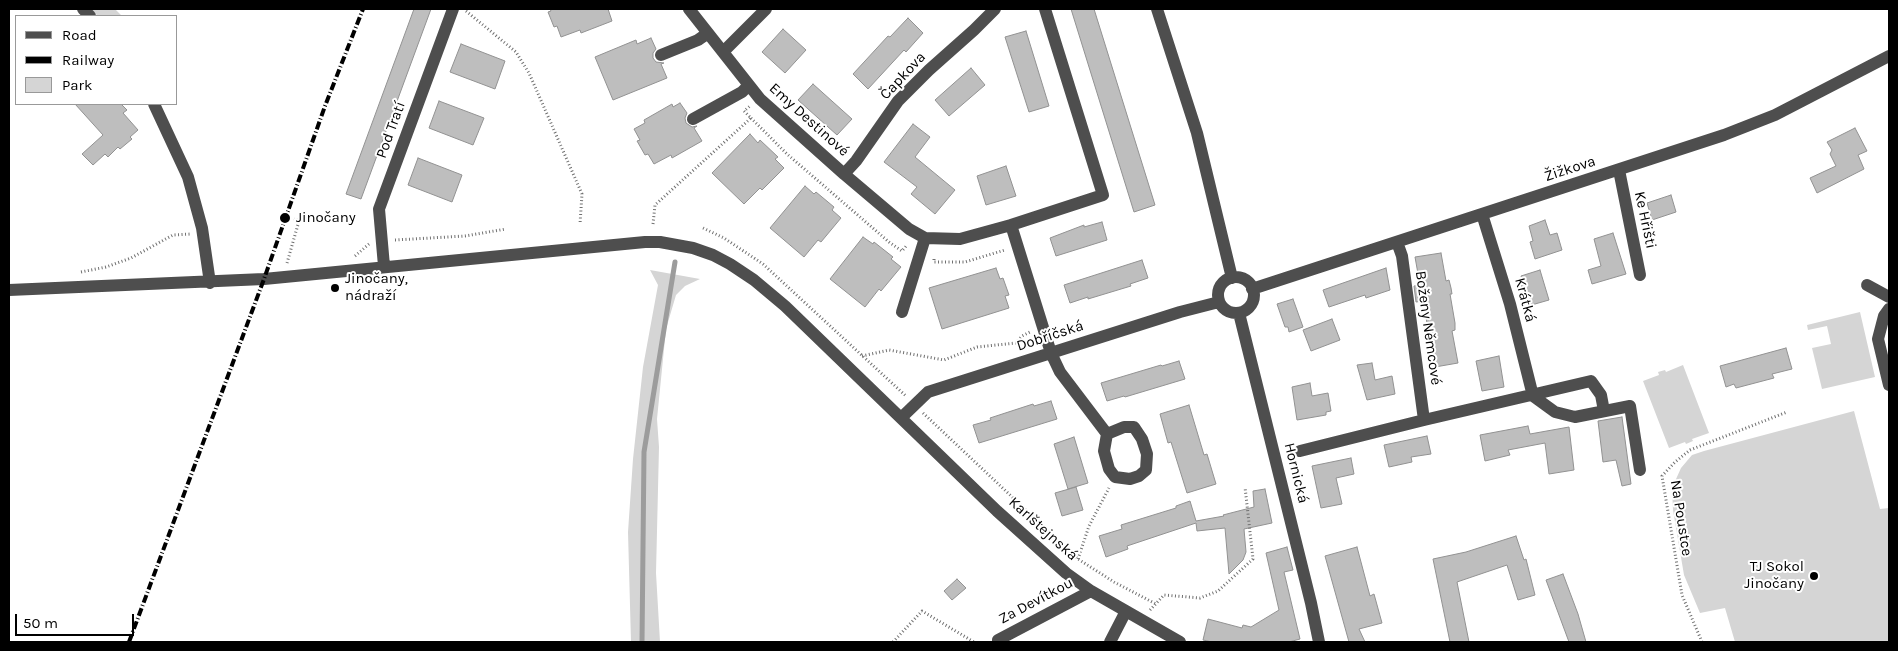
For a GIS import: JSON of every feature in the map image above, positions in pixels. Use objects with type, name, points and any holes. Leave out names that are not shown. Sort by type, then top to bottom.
[{"type":"street","name":"Pod Tratí","points":[[384,266],[379,209],[453,9]]},
{"type":"street","name":"Emy Destinové","points":[[689,9],[760,100],[909,229],[925,238]]},
{"type":"street","points":[[722,52],[766,9]]},
{"type":"street","name":"Čapkova","points":[[844,174],[856,161],[898,102],[929,70],[995,9]]},
{"type":"street","points":[[902,312],[925,238],[960,239],[1103,196],[1045,9]]},
{"type":"street","points":[[1158,9],[1197,133],[1232,278]]},
{"type":"street","points":[[661,55],[698,40],[708,33]]},
{"type":"street","name":"Žižkova","points":[[1252,289],[1724,135],[1775,115],[1889,56]]},
{"type":"street","points":[[693,119],[742,92],[749,85]]},
{"type":"street","points":[[154,105],[188,177],[201,223],[210,283]]},
{"type":"street","name":"Ke Hřišti","points":[[1619,170],[1640,275]]},
{"type":"street","name":"Krátká","points":[[1482,214],[1510,304],[1533,396]]},
{"type":"street","points":[[1011,225],[1051,353],[1060,372],[1107,434],[1104,451],[1109,469],[1115,476],[1130,479],[1139,476],[1146,470],[1147,454],[1142,439],[1134,428],[1124,427],[1107,434]]},
{"type":"street","name":"Karlštejnská","points":[[9,290],[210,283],[264,279],[645,242],[660,242],[693,248],[713,255],[730,264],[754,280],[785,306],[1004,517],[1066,573],[1091,590],[1180,642]]},
{"type":"street","name":"Boženy Němcové","points":[[1397,242],[1402,256],[1424,420]]},
{"type":"street","points":[[1232,278],[1244,280],[1252,289],[1252,301],[1249,307],[1239,313],[1227,311],[1219,302],[1219,290],[1226,280],[1232,278]]},
{"type":"street","points":[[1867,285],[1889,296]]},
{"type":"street","name":"Dobříčská","points":[[901,418],[928,392],[1180,312],[1219,302]]},
{"type":"street","points":[[1889,309],[1884,316],[1878,339],[1889,385]]},
{"type":"street","name":"Hornická","points":[[1239,313],[1319,642]]},
{"type":"street","points":[[1300,451],[1424,420],[1591,382],[1601,395],[1604,411]]},
{"type":"street","points":[[1533,396],[1555,412],[1576,417],[1630,406],[1640,470]]},
{"type":"street","name":"Za Devítkou","points":[[998,642],[998,640],[1091,590]]},
{"type":"street","points":[[1110,642],[1126,611]]},
{"type":"path","points":[[464,9],[516,52],[529,73],[582,194],[580,224]]},
{"type":"path","points":[[760,100],[744,111],[787,154],[889,242],[902,251],[909,243]]},
{"type":"path","points":[[653,224],[655,205],[751,118]]},
{"type":"path","points":[[294,219],[299,221],[286,266],[295,265]]},
{"type":"path","points":[[74,273],[106,267],[131,258],[173,235],[196,233],[201,223]]},
{"type":"path","points":[[348,257],[355,256],[372,242],[465,236],[506,229]]},
{"type":"path","points":[[934,256],[934,262],[965,262],[1005,249],[1008,258]]},
{"type":"path","points":[[1028,323],[1030,332]]},
{"type":"path","points":[[862,356],[889,350],[944,360],[977,347],[1016,343],[1022,336],[1044,327]]},
{"type":"path","points":[[921,411],[1078,559],[1114,582],[1156,604]]},
{"type":"path","name":"Na Poustce","points":[[1702,642],[1682,595],[1662,476],[1690,450],[1787,412]]},
{"type":"path","points":[[1078,559],[1089,526],[1115,476]]},
{"type":"path","points":[[1141,619],[1164,595],[1200,598],[1218,591],[1253,559],[1246,487]]},
{"type":"path","points":[[893,642],[922,611],[974,642]]},
{"type":"green space","points":[[90,9],[115,9],[121,15],[97,15]]},
{"type":"green space","points":[[650,270],[700,279],[685,286],[676,295],[666,329],[657,419],[659,447],[656,573],[660,642],[631,642],[628,532],[633,459],[643,367],[658,285]]},
{"type":"green space","points":[[1860,312],[1875,377],[1822,389],[1812,348],[1831,344],[1827,326],[1808,330],[1807,325]]},
{"type":"green space","points":[[1683,365],[1709,433],[1692,439],[1693,441],[1686,444],[1685,442],[1669,448],[1643,381],[1659,375],[1658,372],[1665,370],[1666,372]]},
{"type":"green space","name":"TJ Sokol Jinočany","points":[[1854,411],[1880,509],[1889,508],[1889,642],[1735,642],[1725,608],[1700,613],[1684,575],[1673,510],[1672,488],[1681,468],[1692,455],[1704,451]]},
{"type":"building","points":[[414,9],[431,9],[361,199],[346,194]]},
{"type":"building","points":[[550,9],[608,9],[612,21],[581,33],[580,30],[561,37],[557,26],[554,27],[548,12],[551,11]]},
{"type":"building","points":[[1071,9],[1094,9],[1155,205],[1134,212]]},
{"type":"building","points":[[908,18],[923,33],[906,52],[904,50],[868,89],[853,74],[888,36],[890,37]]},
{"type":"building","points":[[783,29],[806,50],[785,73],[762,52]]},
{"type":"building","points":[[1026,31],[1049,106],[1029,112],[1005,37]]},
{"type":"building","points":[[651,38],[656,49],[653,53],[653,58],[656,62],[664,63],[661,64],[667,78],[613,100],[595,57],[636,40],[637,44]]},
{"type":"building","points":[[461,44],[505,61],[495,89],[450,72]]},
{"type":"building","points":[[971,68],[985,85],[949,116],[935,100]]},
{"type":"building","points":[[813,84],[852,119],[837,135],[798,100]]},
{"type":"building","points":[[439,101],[484,118],[473,145],[429,128]]},
{"type":"building","points":[[680,103],[687,113],[686,123],[692,127],[697,126],[694,128],[702,141],[672,158],[671,155],[654,164],[648,154],[645,155],[637,141],[640,140],[634,129],[645,123],[644,120],[672,104],[673,107]]},
{"type":"building","points":[[76,105],[122,105],[127,110],[123,113],[138,130],[130,137],[132,139],[120,149],[118,147],[108,157],[105,154],[93,165],[82,154],[103,135]]},
{"type":"building","points":[[913,124],[930,137],[915,157],[955,190],[935,214],[911,194],[917,187],[884,162]]},
{"type":"building","points":[[1855,128],[1867,151],[1858,155],[1864,169],[1817,193],[1810,178],[1836,166],[1830,154],[1832,150],[1827,142]]},
{"type":"building","points":[[750,134],[758,143],[760,140],[778,157],[775,159],[784,168],[762,190],[760,188],[744,204],[712,173]]},
{"type":"building","points":[[418,158],[462,175],[452,202],[408,185]]},
{"type":"building","points":[[1006,166],[1016,196],[986,205],[977,176]]},
{"type":"building","points":[[805,186],[814,194],[816,192],[834,207],[832,210],[841,218],[821,242],[818,240],[804,257],[770,228]]},
{"type":"building","points":[[1671,195],[1676,212],[1652,220],[1647,203]]},
{"type":"building","points":[[1545,220],[1550,235],[1557,233],[1562,250],[1535,259],[1530,242],[1533,241],[1529,226]]},
{"type":"building","points":[[1102,222],[1107,240],[1056,256],[1050,238],[1084,225],[1084,227]]},
{"type":"building","points":[[1613,233],[1626,274],[1592,284],[1588,270],[1601,266],[1594,239]]},
{"type":"building","points":[[863,237],[873,244],[874,242],[893,257],[891,259],[901,267],[881,291],[879,289],[865,307],[830,279]]},
{"type":"building","points":[[1441,253],[1446,281],[1449,280],[1452,294],[1450,294],[1455,330],[1452,331],[1458,363],[1435,367],[1423,301],[1416,302],[1414,286],[1420,285],[1415,257]]},
{"type":"building","points":[[1142,260],[1148,278],[1130,284],[1131,286],[1070,303],[1064,285]]},
{"type":"building","points":[[996,268],[1000,279],[1003,278],[1009,295],[1005,296],[1009,308],[942,329],[929,288]]},
{"type":"building","points":[[1386,268],[1390,290],[1366,298],[1365,295],[1329,307],[1323,290]]},
{"type":"building","points":[[1540,270],[1549,300],[1528,306],[1521,285],[1524,284],[1521,276]]},
{"type":"building","points":[[1293,299],[1303,327],[1289,332],[1288,327],[1285,327],[1277,304]]},
{"type":"building","points":[[1332,319],[1340,340],[1311,351],[1303,330]]},
{"type":"building","points":[[1786,348],[1792,369],[1772,374],[1774,378],[1736,388],[1734,384],[1726,387],[1720,366]]},
{"type":"building","points":[[1499,356],[1504,387],[1482,391],[1476,361]]},
{"type":"building","points":[[1179,361],[1185,379],[1107,401],[1101,383]]},
{"type":"building","points":[[1372,363],[1375,380],[1392,376],[1395,394],[1367,400],[1357,365]]},
{"type":"building","points":[[1310,383],[1312,396],[1328,393],[1331,411],[1326,412],[1326,415],[1297,420],[1292,387]]},
{"type":"building","points":[[1051,401],[1057,419],[979,443],[973,425],[1033,404],[1034,406]]},
{"type":"building","points":[[1189,405],[1204,455],[1207,454],[1216,484],[1187,493],[1171,442],[1168,443],[1160,414]]},
{"type":"building","points":[[1622,417],[1631,484],[1622,486],[1616,460],[1603,462],[1598,421]]},
{"type":"building","points":[[1528,426],[1530,434],[1569,427],[1574,470],[1549,474],[1545,443],[1508,450],[1510,455],[1485,461],[1480,435]]},
{"type":"building","points":[[1427,436],[1431,454],[1411,457],[1412,462],[1389,467],[1384,445]]},
{"type":"building","points":[[1074,437],[1088,483],[1068,489],[1054,444]]},
{"type":"building","points":[[1351,458],[1354,474],[1336,478],[1342,504],[1321,508],[1312,466]]},
{"type":"building","points":[[1076,487],[1083,510],[1062,516],[1055,493]]},
{"type":"building","points":[[1265,489],[1272,523],[1244,529],[1246,552],[1243,560],[1229,574],[1225,528],[1197,531],[1196,523],[1127,546],[1128,549],[1106,557],[1099,536],[1122,529],[1121,525],[1176,508],[1176,506],[1190,501],[1196,521],[1224,516],[1254,507],[1253,491]]},
{"type":"building","points":[[1516,536],[1524,560],[1526,559],[1535,595],[1518,600],[1507,565],[1457,582],[1469,642],[1450,642],[1433,559],[1466,552]]},
{"type":"building","points":[[1287,547],[1293,570],[1284,572],[1300,639],[1289,642],[1212,642],[1203,640],[1208,619],[1242,628],[1243,625],[1251,627],[1279,610],[1266,553]]},
{"type":"building","points":[[1357,547],[1370,596],[1374,594],[1382,623],[1359,629],[1365,642],[1349,642],[1325,556]]},
{"type":"building","points":[[1563,574],[1586,642],[1569,642],[1546,580]]},
{"type":"building","points":[[957,579],[966,588],[952,600],[944,591]]},
{"type":"waterway","points":[[642,642],[644,452],[675,262]]},
{"type":"railway","points":[[129,642],[264,279],[325,106],[363,9]]},
{"type":"place","name":"Jinočany","points":[[285,218]]},
{"type":"place","name":"Jinočany, nádraží","points":[[335,288]]},
{"type":"place","name":"TJ Sokol Jinočany","points":[[1814,576]]}]
